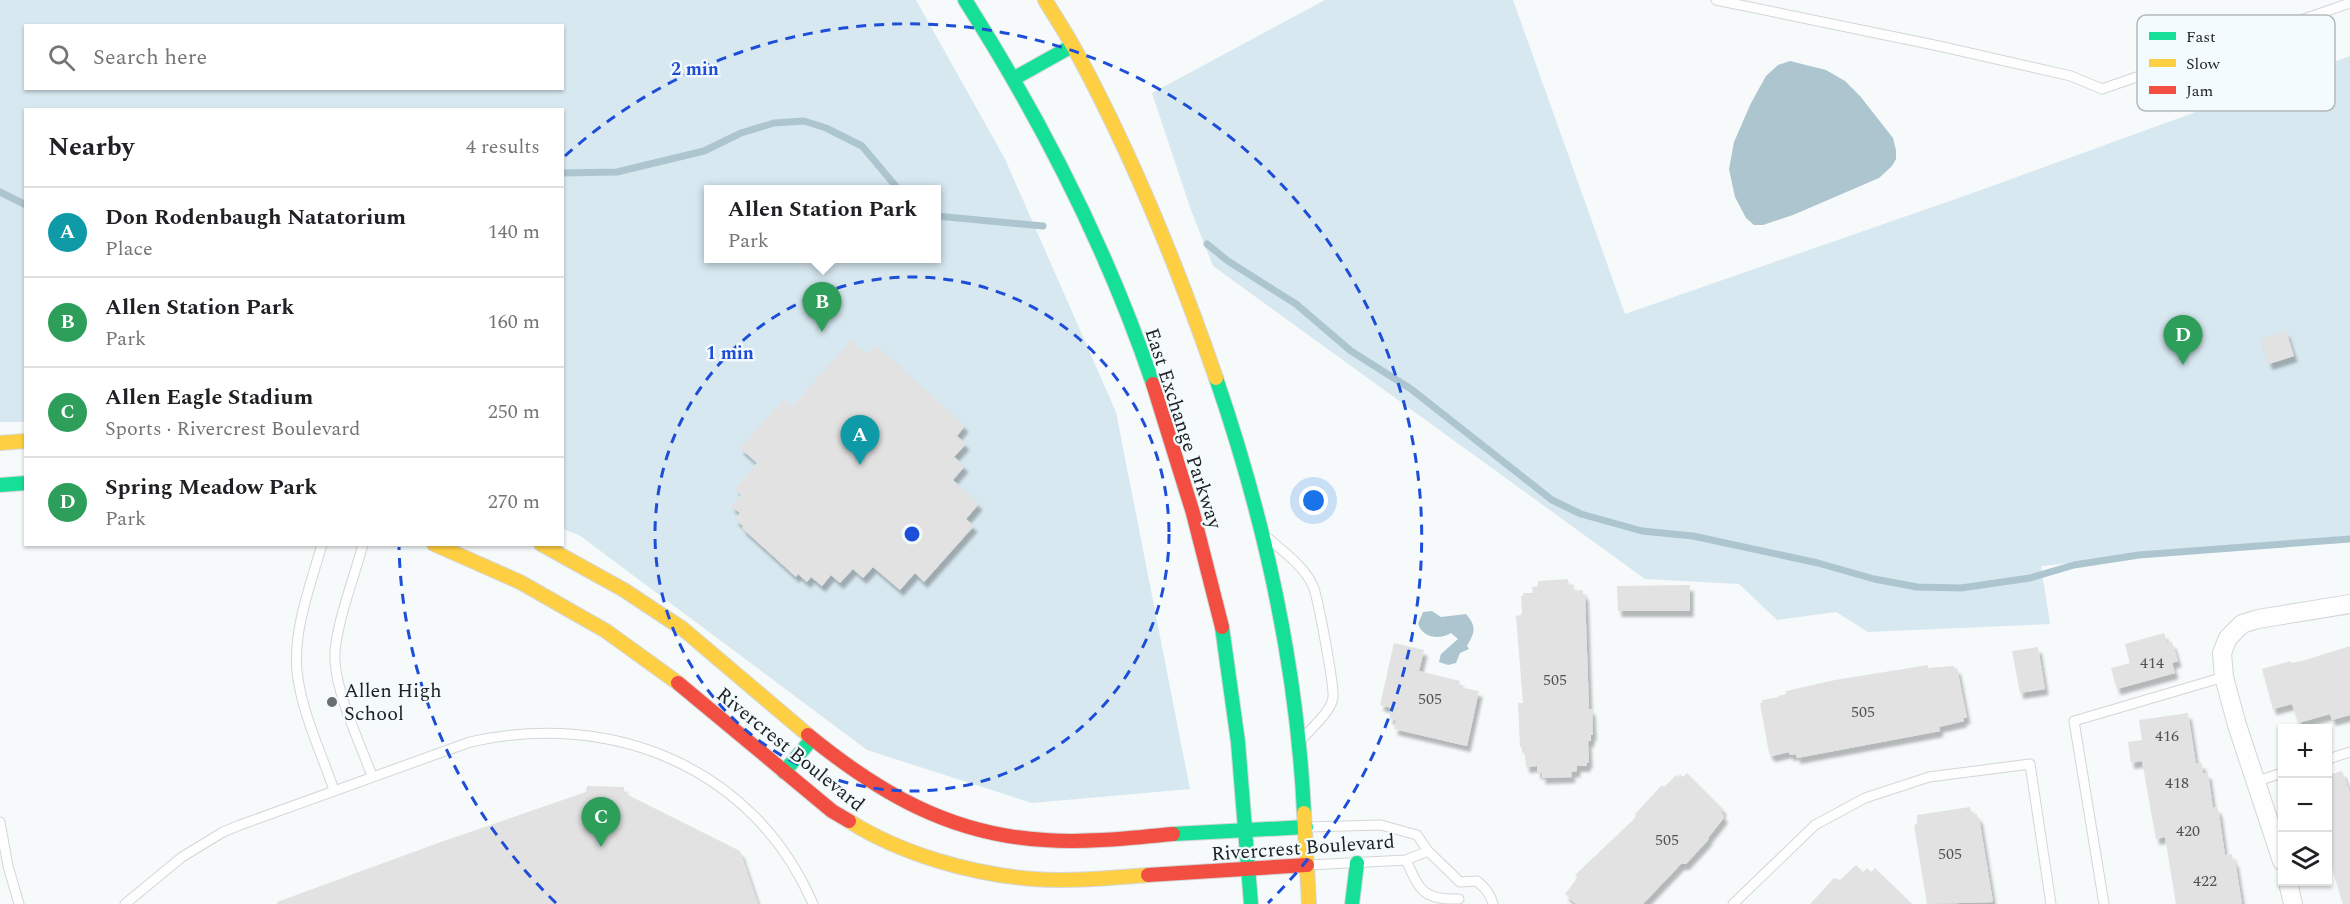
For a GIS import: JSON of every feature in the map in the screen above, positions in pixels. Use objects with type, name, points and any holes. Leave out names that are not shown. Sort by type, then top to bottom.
[{"type":"main road","name":"East Exchange Parkway","points":[[965,0],[1013,79],[1070,183],[1098,245],[1144,360],[1176,454],[1204,555],[1233,689],[1251,904]]},
{"type":"main road","points":[[1045,0],[1072,46],[1132,168],[1180,278],[1226,404],[1261,532],[1279,616],[1299,742],[1309,904]]},
{"type":"main road","points":[[1013,79],[1072,46]]},
{"type":"main road","points":[[0,443],[24,441]]},
{"type":"main road","points":[[0,485],[24,483]]},
{"type":"main road","name":"Rivercrest Boulevard","points":[[439,546],[520,582],[606,631],[678,683],[839,816],[872,836],[922,856],[976,870],[1032,879],[1070,880],[1307,865]]},
{"type":"main road","name":"Rivercrest Boulevard","points":[[545,546],[617,584],[666,617],[859,777],[909,806],[944,820],[998,835],[1060,842],[1306,827]]},
{"type":"main road","points":[[784,772],[812,739]]},
{"type":"main road","points":[[1352,904],[1357,862]]},
{"type":"street","points":[[2278,847],[2255,782],[2224,677],[2222,653],[2228,638],[2242,624],[2258,619],[2350,603]]},
{"type":"street","points":[[2289,886],[2293,904]]},
{"type":"lane","points":[[1716,0],[2071,76],[2102,89],[2137,77]]},
{"type":"lane","points":[[2315,15],[2350,3]]},
{"type":"lane","points":[[1261,532],[1304,571],[1314,588],[1330,671],[1333,698],[1325,712],[1299,742]]},
{"type":"lane","points":[[321,546],[302,622],[297,669],[302,698],[334,790]]},
{"type":"lane","points":[[362,546],[338,634],[335,660],[343,694],[372,776]]},
{"type":"lane","points":[[2104,904],[2074,721],[2224,677]]},
{"type":"lane","points":[[124,904],[182,857],[223,832],[334,790],[470,742],[503,736],[581,735],[617,739],[636,745],[681,762],[706,777],[736,800],[767,830],[799,875],[813,904]]},
{"type":"lane","points":[[2332,758],[2350,752]]},
{"type":"lane","points":[[1733,904],[1815,825],[1865,798],[1929,777],[2030,764],[2050,904]]},
{"type":"lane","points":[[2255,782],[2278,775]]},
{"type":"lane","points":[[0,822],[8,866],[19,904]]},
{"type":"lane","name":"Rivercrest Boulevard","points":[[1306,827],[1381,825],[1417,835],[1428,851],[1406,860],[1307,865]]},
{"type":"lane","points":[[1406,860],[1421,890],[1440,899],[1462,902],[1460,882],[1428,851]]},
{"type":"lane","points":[[1460,882],[1477,880],[1490,893],[1493,904]]},
{"type":"shaded area","points":[[0,0],[916,0],[1005,159],[1116,412],[1190,789],[1032,803],[867,750],[579,535],[564,529],[564,108],[24,108],[24,422],[0,422]]},
{"type":"shaded area","points":[[1325,0],[1513,0],[1625,314],[1970,194],[2199,111],[2335,111],[2335,61],[2350,56],[2350,536],[2041,566],[2050,624],[1868,632],[1836,612],[1777,620],[1739,584],[1645,579],[1213,266],[1191,210],[1152,93]]},
{"type":"water","points":[[1790,61],[1826,70],[1845,81],[1860,96],[1893,138],[1896,159],[1879,178],[1793,215],[1763,225],[1754,225],[1746,218],[1735,197],[1729,169],[1734,142],[1766,76],[1778,65]]},
{"type":"water","points":[[1432,611],[1441,617],[1466,614],[1472,623],[1474,630],[1467,646],[1469,649],[1460,653],[1456,663],[1448,665],[1439,662],[1441,654],[1458,639],[1451,633],[1441,637],[1427,635],[1420,629],[1418,624],[1423,612]]},
{"type":"building","points":[[2286,331],[2294,356],[2269,364],[2261,339]]},
{"type":"building","points":[[851,340],[867,355],[876,345],[965,426],[957,436],[966,444],[954,457],[965,466],[953,480],[979,504],[966,519],[974,526],[924,582],[915,573],[900,590],[873,567],[863,578],[853,569],[840,583],[831,575],[822,586],[811,577],[807,582],[798,574],[796,577],[742,528],[743,526],[735,519],[740,513],[731,506],[741,495],[735,489],[757,463],[740,448],[784,399],[792,407]]},
{"type":"building","points":[[1568,579],[1569,585],[1574,585],[1574,591],[1583,590],[1585,594],[1589,709],[1592,709],[1593,735],[1591,735],[1591,741],[1588,741],[1589,762],[1587,766],[1577,766],[1577,771],[1571,772],[1572,777],[1542,778],[1542,773],[1537,773],[1537,766],[1526,767],[1524,747],[1520,747],[1518,703],[1523,703],[1516,616],[1521,615],[1522,612],[1521,596],[1523,593],[1533,593],[1532,587],[1538,586],[1538,581]]},
{"type":"building","points":[[1690,585],[1690,611],[1618,611],[1617,586]]},
{"type":"building","points":[[2164,633],[2167,643],[2172,642],[2178,661],[2172,663],[2175,673],[2117,689],[2111,668],[2130,663],[2125,644]]},
{"type":"building","points":[[1394,643],[1424,650],[1419,671],[1460,681],[1459,687],[1479,691],[1467,746],[1394,729],[1396,720],[1389,718],[1392,708],[1380,705]]},
{"type":"building","points":[[2350,646],[2350,715],[2332,720],[2330,714],[2298,723],[2292,704],[2273,709],[2262,669],[2291,661],[2291,663],[2302,661]]},
{"type":"building","points":[[2038,647],[2045,689],[2020,693],[2012,651]]},
{"type":"building","points":[[1928,665],[1928,668],[1954,666],[1957,668],[1967,718],[1963,718],[1964,721],[1939,727],[1940,731],[1797,758],[1796,754],[1790,755],[1789,752],[1772,756],[1769,753],[1760,703],[1762,700],[1779,697],[1786,694],[1786,691],[1835,680]]},
{"type":"building","points":[[2188,713],[2196,764],[2202,763],[2203,773],[2208,773],[2213,808],[2217,807],[2219,813],[2225,855],[2232,854],[2233,861],[2235,860],[2242,904],[2176,904],[2165,837],[2156,839],[2142,761],[2131,763],[2128,742],[2142,740],[2139,720]]},
{"type":"building","points":[[2342,771],[2350,793],[2350,904],[2343,904],[2332,868],[2332,774]]},
{"type":"building","points":[[1687,773],[1723,809],[1721,812],[1724,816],[1709,839],[1686,864],[1681,864],[1643,904],[1576,904],[1565,894],[1575,881],[1577,877],[1575,875],[1634,819],[1635,814],[1662,785],[1664,787],[1676,775],[1678,777],[1680,774],[1683,777]]},
{"type":"building","points":[[587,786],[624,787],[624,793],[740,851],[758,904],[277,904],[277,902],[438,843],[586,792]]},
{"type":"building","points":[[1970,807],[1972,815],[1977,814],[1979,817],[1993,902],[1927,904],[1914,825],[1917,824],[1917,815]]},
{"type":"building","points":[[1856,865],[1863,872],[1867,868],[1871,872],[1875,868],[1912,904],[1810,904],[1834,878],[1840,880]]},
{"type":"waterway","points":[[564,173],[617,172],[704,151],[741,133],[774,123],[804,121],[826,128],[862,146],[895,185]]},
{"type":"waterway","points":[[0,192],[24,204]]},
{"type":"waterway","points":[[941,216],[1043,226]]},
{"type":"waterway","points":[[1207,244],[1228,261],[1296,304],[1351,351],[1411,389],[1552,500],[1581,514],[1642,531],[1693,536],[1917,587],[1961,588],[2030,578],[2074,565],[2139,555],[2350,539]]},
{"type":"traffic: fast","points":[[965,0],[1020,92],[1071,186],[1115,284],[1153,384]]},
{"type":"traffic: fast","points":[[1013,79],[1072,46]]},
{"type":"traffic: fast","points":[[1216,378],[1249,484],[1275,592],[1294,702],[1304,813]]},
{"type":"traffic: fast","points":[[0,485],[24,483]]},
{"type":"traffic: fast","points":[[1222,627],[1238,742],[1251,904]]},
{"type":"traffic: fast","points":[[784,772],[812,739]]},
{"type":"traffic: fast","points":[[1173,834],[1306,827]]},
{"type":"traffic: fast","points":[[1352,904],[1357,863]]},
{"type":"traffic: slow","points":[[1045,0],[1078,55],[1136,173],[1170,254],[1216,378]]},
{"type":"traffic: slow","points":[[0,443],[24,441]]},
{"type":"traffic: slow","points":[[439,546],[520,582],[606,631],[678,683]]},
{"type":"traffic: slow","points":[[545,546],[624,590],[683,629],[808,735]]},
{"type":"traffic: slow","points":[[1304,813],[1309,904]]},
{"type":"traffic: slow","points":[[849,821],[869,833],[914,853],[985,872],[1033,879],[1062,880],[1148,875]]},
{"type":"traffic: jam","points":[[1153,384],[1193,513],[1222,627]]},
{"type":"traffic: jam","points":[[678,683],[832,811],[849,821]]},
{"type":"traffic: jam","points":[[808,735],[889,792],[947,820],[978,830],[1061,841],[1109,840],[1173,834]]},
{"type":"traffic: jam","points":[[1148,875],[1307,865]]},
{"type":"place","name":"Allen Station Park","points":[[822,332]]},
{"type":"place","name":"Spring Meadow Park","points":[[2183,365]]},
{"type":"place","name":"Don Rodenbaugh Natatorium","points":[[860,465]]},
{"type":"place","name":"Allen High School","points":[[332,702]]},
{"type":"place","name":"Allen Eagle Stadium","points":[[601,847]]}]
